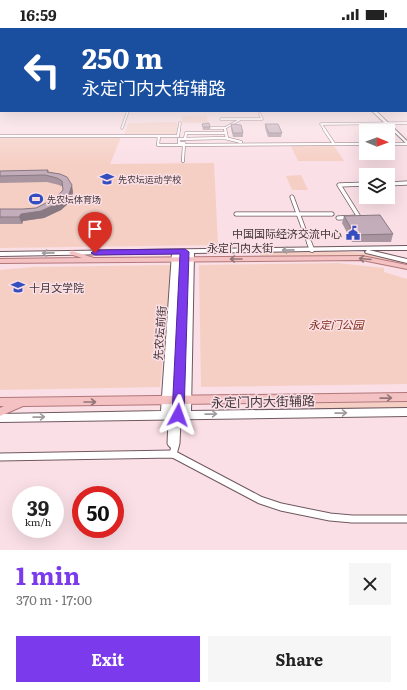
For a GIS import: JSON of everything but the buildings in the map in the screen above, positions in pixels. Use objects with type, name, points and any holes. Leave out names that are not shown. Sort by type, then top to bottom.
[{"type":"main road","points":[[72,253],[96,261]]},
{"type":"main road","name":"永定门内大街","points":[[0,261],[96,261],[183,256],[362,258],[407,267]]},
{"type":"main road","points":[[0,402],[407,397]]},
{"type":"main road","points":[[0,412],[22,402]]},
{"type":"street","points":[[122,128],[127,114]]},
{"type":"street","points":[[221,119],[262,119],[260,114]]},
{"type":"street","points":[[378,114],[407,143]]},
{"type":"street","points":[[211,128],[225,128],[241,119]]},
{"type":"street","points":[[0,136],[178,136],[180,123]]},
{"type":"street","points":[[334,144],[321,124],[407,123]]},
{"type":"street","points":[[225,128],[227,138]]},
{"type":"street","points":[[185,139],[186,133],[226,133]]},
{"type":"street","points":[[160,136],[158,145],[359,144]]},
{"type":"street","points":[[184,145],[184,143],[179,143],[179,139],[227,138],[237,142],[274,142],[276,144]]},
{"type":"street","points":[[395,144],[407,143]]},
{"type":"street","points":[[183,161],[184,145]]},
{"type":"street","points":[[395,184],[407,183]]},
{"type":"street","points":[[338,218],[359,217],[339,185],[359,184]]},
{"type":"street","points":[[292,197],[312,250]]},
{"type":"street","points":[[236,214],[332,214]]},
{"type":"street","points":[[397,248],[407,256]]},
{"type":"street","points":[[0,255],[72,253],[183,256],[312,250],[407,248]]},
{"type":"street","points":[[341,250],[380,254],[407,261]]},
{"type":"street","points":[[173,454],[174,446],[170,442],[176,401],[183,256]]},
{"type":"street","name":"先农坛前街","points":[[176,401],[183,256]]},
{"type":"street","name":"永定门内大街辅路","points":[[0,418],[407,412]]},
{"type":"street","points":[[0,457],[173,454],[260,500],[281,507],[330,517],[352,519],[407,519]]},
{"type":"green space","points":[[207,115],[208,123],[182,123],[182,116]]},
{"type":"green space","points":[[176,122],[178,124],[178,134],[124,135],[128,123]]},
{"type":"green space","name":"先农坛运动学校","points":[[122,135],[110,164],[214,163],[218,245],[0,248],[0,137]]},
{"type":"green space","points":[[291,146],[334,146],[344,161],[298,161]]},
{"type":"green space","points":[[301,175],[308,190],[292,190],[286,176]]},
{"type":"green space","points":[[339,251],[385,256],[395,258],[407,264],[363,256],[260,256],[260,252]]},
{"type":"green space","name":"永定门公园","points":[[338,263],[384,268],[384,272],[407,279],[407,384],[201,387],[199,265]]},
{"type":"green space","points":[[171,265],[160,387],[0,390],[0,270],[33,267]]},
{"type":"green space","points":[[407,402],[407,409],[316,410],[314,403]]},
{"type":"place","name":"先农坛运动学校","points":[[107,179]]},
{"type":"place","name":"先农坛体育场","points":[[36,199]]},
{"type":"place","name":"中国国际经济交流中心","points":[[353,233]]},
{"type":"place","name":"十月文学院","points":[[18,287]]},
{"type":"route","points":[[95,253],[185,252],[178,415]]}]
